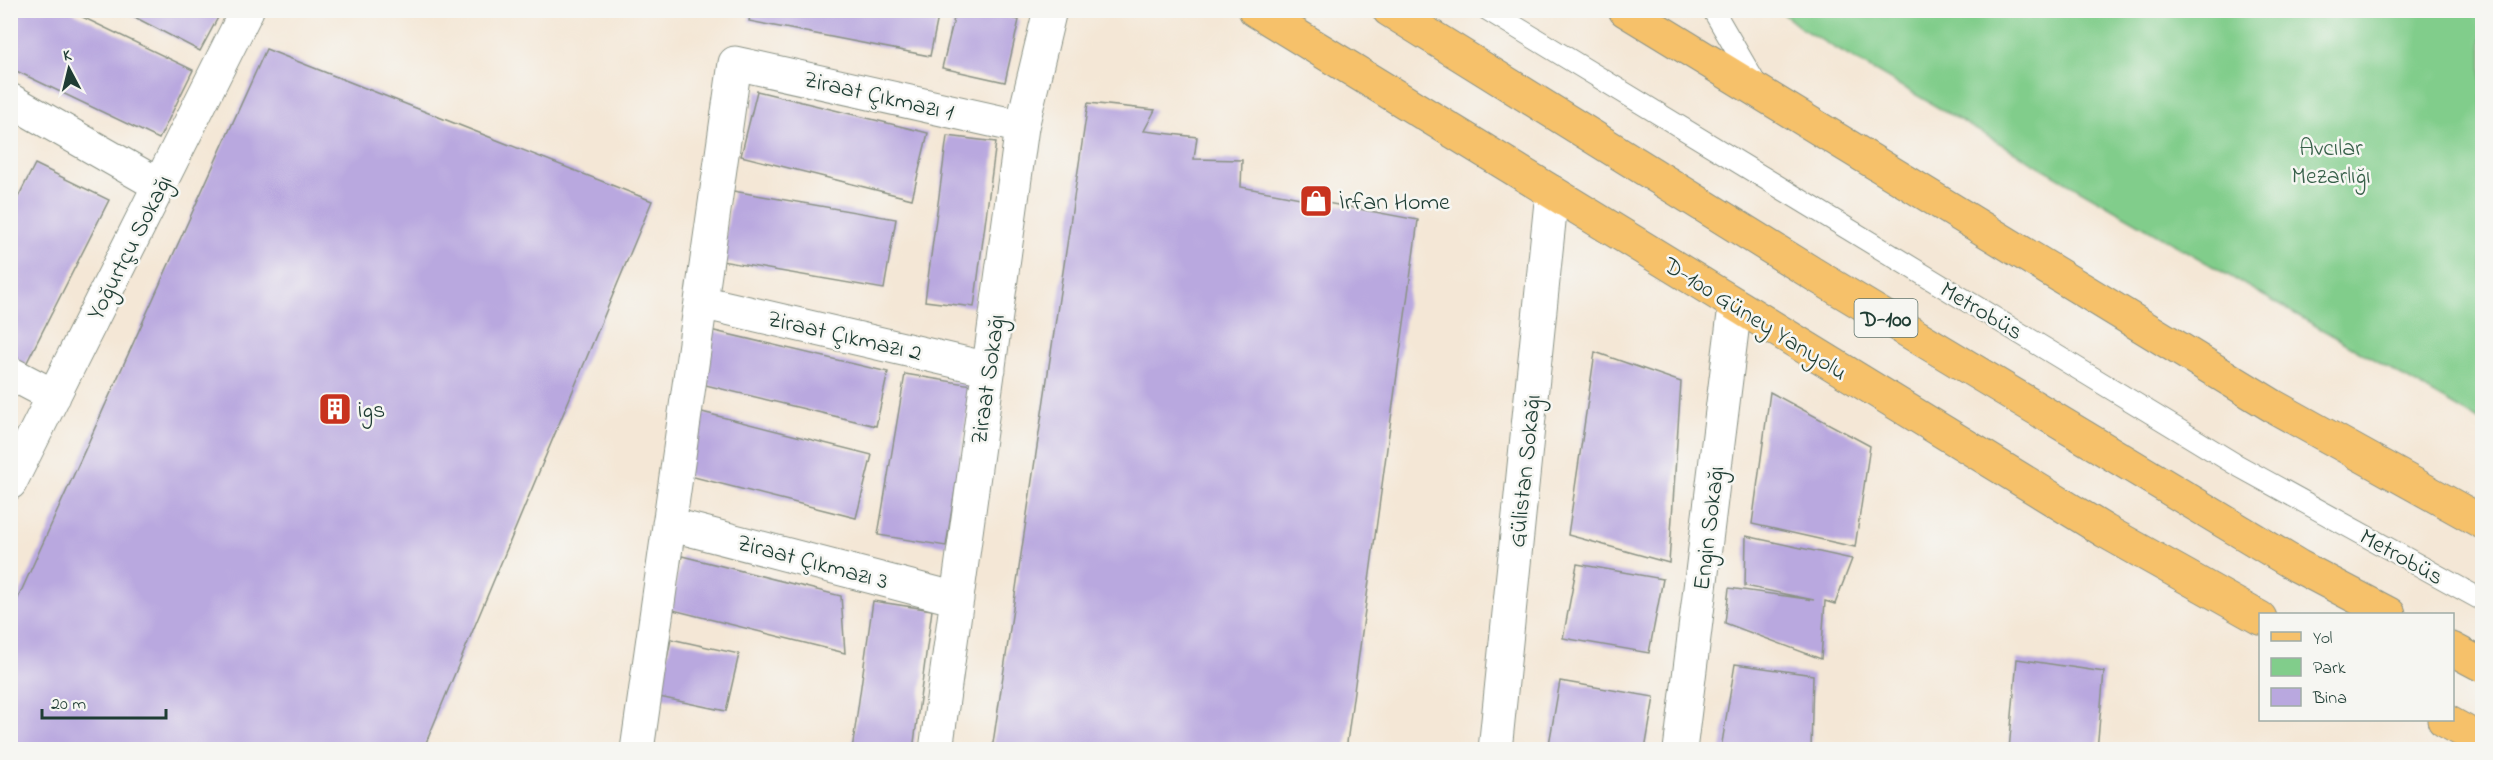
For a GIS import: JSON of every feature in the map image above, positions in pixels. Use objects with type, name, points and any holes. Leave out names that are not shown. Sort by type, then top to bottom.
[{"type":"main road","name":"D-100 Güney Yanyolu","points":[[1255,10],[2105,531],[2259,617]]},
{"type":"main road","name":"D-100","points":[[1389,10],[1815,275],[2298,566],[2385,613]]},
{"type":"main road","points":[[1625,10],[2273,406],[2482,522]]},
{"type":"main road","points":[[2454,650],[2482,665]]},
{"type":"main road","points":[[2446,721],[2482,741]]},
{"type":"street","name":"Yoğurtçu Sokağı","points":[[10,483],[247,10]]},
{"type":"street","name":"Ziraat Sokağı","points":[[936,750],[1023,127],[1050,10]]},
{"type":"street","name":"Ziraat Çıkmazı 1","points":[[701,302],[735,63],[1023,127]]},
{"type":"street","points":[[10,100],[159,185]]},
{"type":"street","name":"Gülistan Sokağı","points":[[1494,750],[1552,192]]},
{"type":"street","points":[[637,750],[701,302]]},
{"type":"street","name":"Ziraat Çıkmazı 2","points":[[701,302],[989,369]]},
{"type":"street","name":"Engin Sokağı","points":[[1680,750],[1735,306]]},
{"type":"street","points":[[10,373],[54,396]]},
{"type":"street","name":"Ziraat Çıkmazı 3","points":[[669,524],[957,599]]},
{"type":"lane","name":"Metrobüs","points":[[1488,10],[2235,464],[2482,600]]},
{"type":"lane","points":[[1713,10],[1761,92]]},
{"type":"green space","name":"Avcılar Mezarlığı","points":[[1780,11],[2482,11],[2482,422],[1802,29]]},
{"type":"building","points":[[10,10],[68,10],[193,70],[159,139],[10,68]]},
{"type":"building","points":[[121,10],[222,10],[200,51]]},
{"type":"building","points":[[751,10],[933,10],[939,12],[930,56],[749,21]]},
{"type":"building","points":[[956,10],[980,10],[1019,20],[1005,82],[942,68]]},
{"type":"building","name":"igs","points":[[266,49],[652,201],[423,750],[10,750],[10,616]]},
{"type":"building","points":[[757,91],[928,133],[912,199],[741,156]]},
{"type":"building","points":[[1088,103],[1155,110],[1144,131],[1197,137],[1194,159],[1242,160],[1241,187],[1418,220],[1346,750],[992,750]]},
{"type":"building","points":[[947,136],[996,142],[974,307],[925,301]]},
{"type":"building","points":[[35,164],[109,200],[25,366],[10,359],[10,213]]},
{"type":"building","points":[[733,191],[896,219],[884,289],[721,261]]},
{"type":"building","points":[[706,329],[888,372],[876,426],[693,382]]},
{"type":"building","points":[[1595,352],[1681,382],[1669,563],[1568,535]]},
{"type":"building","points":[[905,374],[972,385],[946,546],[878,535]]},
{"type":"building","points":[[1770,392],[1870,446],[1855,547],[1752,524]]},
{"type":"building","points":[[694,410],[872,455],[856,518],[678,473]]},
{"type":"building","points":[[1746,536],[1852,559],[1835,604],[1825,601],[1821,659],[1725,623],[1729,588],[1814,600],[1745,586]]},
{"type":"building","points":[[682,556],[841,596],[845,653],[669,609]]},
{"type":"building","points":[[1577,564],[1663,579],[1649,653],[1563,638]]},
{"type":"building","points":[[873,601],[932,610],[913,750],[852,750]]},
{"type":"building","points":[[671,639],[739,654],[726,711],[659,697]]},
{"type":"building","points":[[2017,659],[2104,672],[2097,750],[2009,750]]},
{"type":"building","points":[[1735,664],[1813,675],[1811,750],[1721,749]]},
{"type":"building","points":[[1560,681],[1654,697],[1645,750],[1548,750]]},
{"type":"place","name":"İrfan Home","points":[[1316,201]]},
{"type":"place","name":"igs","points":[[335,409]]}]
